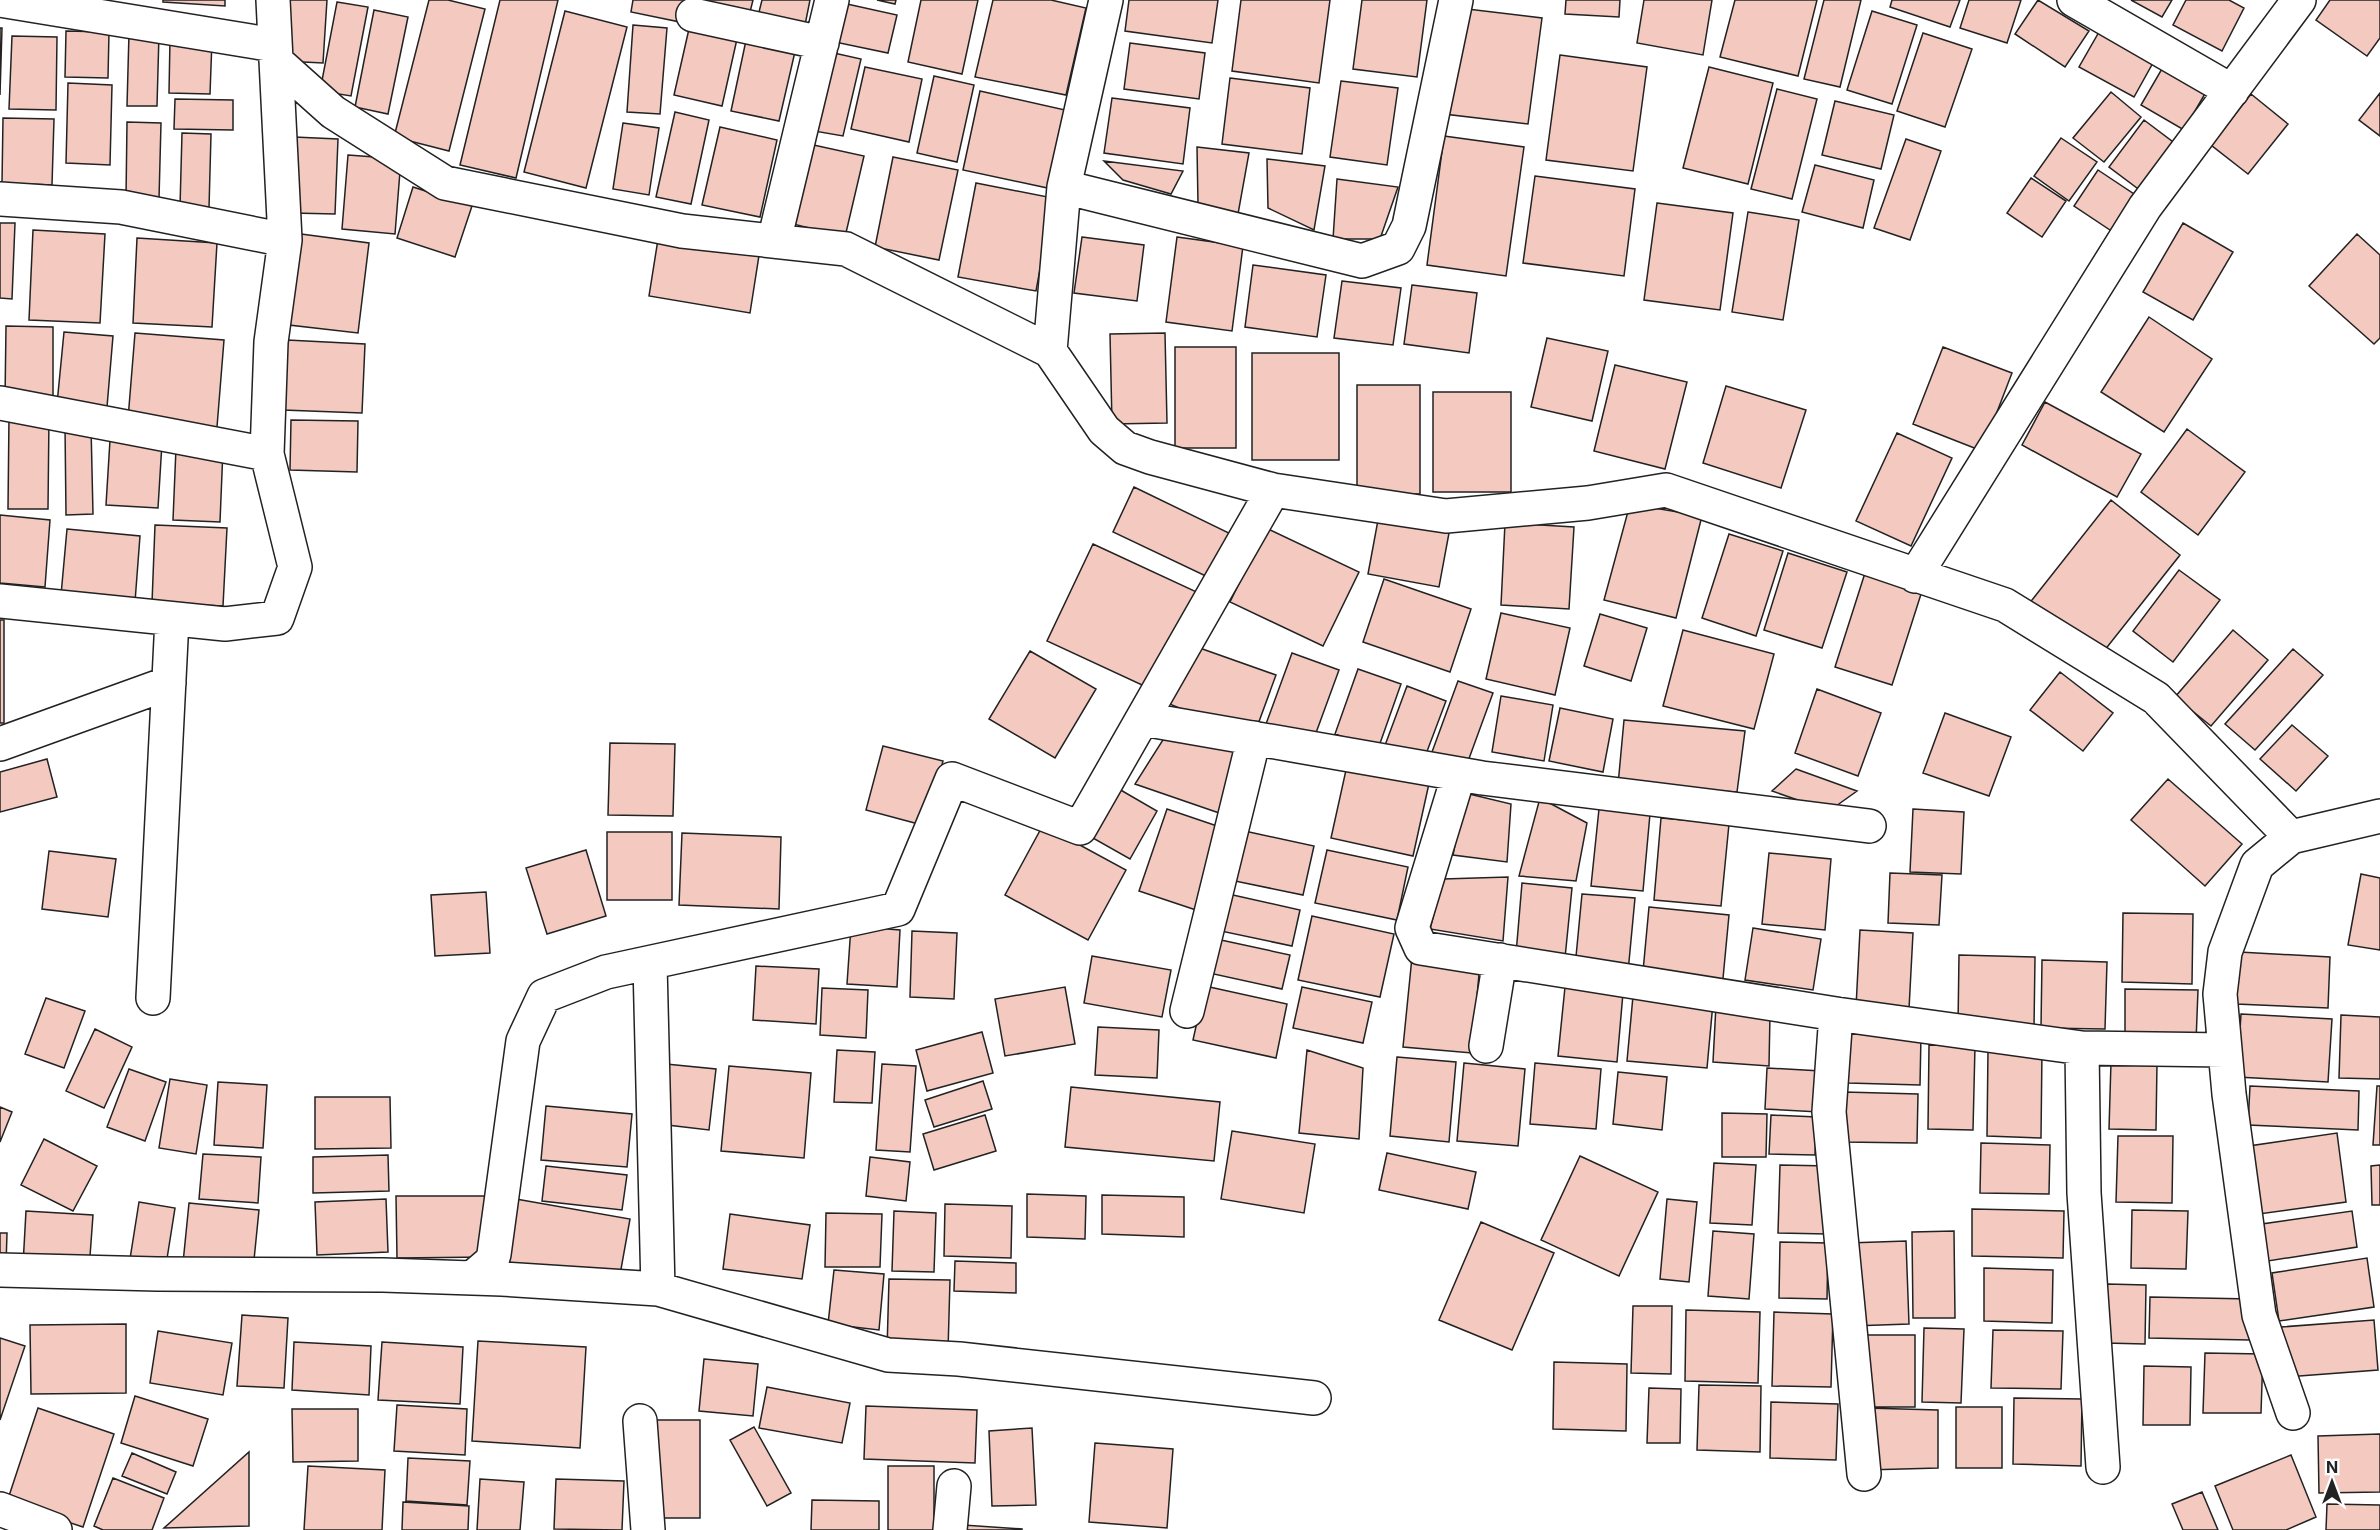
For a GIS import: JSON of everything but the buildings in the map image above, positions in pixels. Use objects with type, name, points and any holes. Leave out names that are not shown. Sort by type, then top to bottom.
[{"type":"street","points":[[0,0],[274,53],[333,112],[445,183],[682,231],[846,249],[1050,351],[1104,430],[1125,448],[1273,490],[1446,516],[1588,503],[1666,490],[2005,605],[2156,698],[2291,837]]},
{"type":"street","points":[[0,601],[225,624],[277,618],[295,567],[267,454],[272,342],[285,240],[273,0]]},
{"type":"street","points":[[774,241],[832,0]]},
{"type":"street","points":[[1050,351],[1064,187],[1106,0]]},
{"type":"street","points":[[1064,187],[1362,261],[1398,248],[1409,226],[1456,0]]},
{"type":"street","points":[[2074,0],[2232,91]]},
{"type":"street","points":[[1915,576],[2145,207],[2300,0]]},
{"type":"street","points":[[693,15],[822,43]]},
{"type":"street","points":[[0,199],[121,207],[285,240]]},
{"type":"street","points":[[0,403],[267,454]]},
{"type":"street","points":[[472,1278],[492,1261],[495,1254],[523,1041],[544,996],[606,972],[898,909],[952,778],[1080,828],[1273,490]]},
{"type":"street","points":[[153,998],[172,619]]},
{"type":"street","points":[[0,744],[169,683]]},
{"type":"street","points":[[1143,719],[1459,774],[1869,826]]},
{"type":"street","points":[[1186,1011],[1254,738]]},
{"type":"street","points":[[1459,774],[1412,928],[1421,948],[1836,1014],[2082,1048],[2225,1050]]},
{"type":"street","points":[[2294,1413],[2259,1315],[2225,1050],[2220,994],[2225,952],[2257,865],[2291,837],[2380,816]]},
{"type":"street","points":[[1486,1046],[1500,960]]},
{"type":"street","points":[[650,964],[658,1289]]},
{"type":"street","points":[[1836,1014],[1829,1112],[1864,1474]]},
{"type":"street","points":[[2082,1048],[2084,1192],[2103,1467]]},
{"type":"street","points":[[0,1270],[472,1278],[658,1289],[888,1355],[959,1359],[1314,1398]]},
{"type":"street","points":[[640,1421],[648,1530]]},
{"type":"street","points":[[950,1530],[954,1486]]},
{"type":"street","points":[[0,1509],[55,1530]]}]
